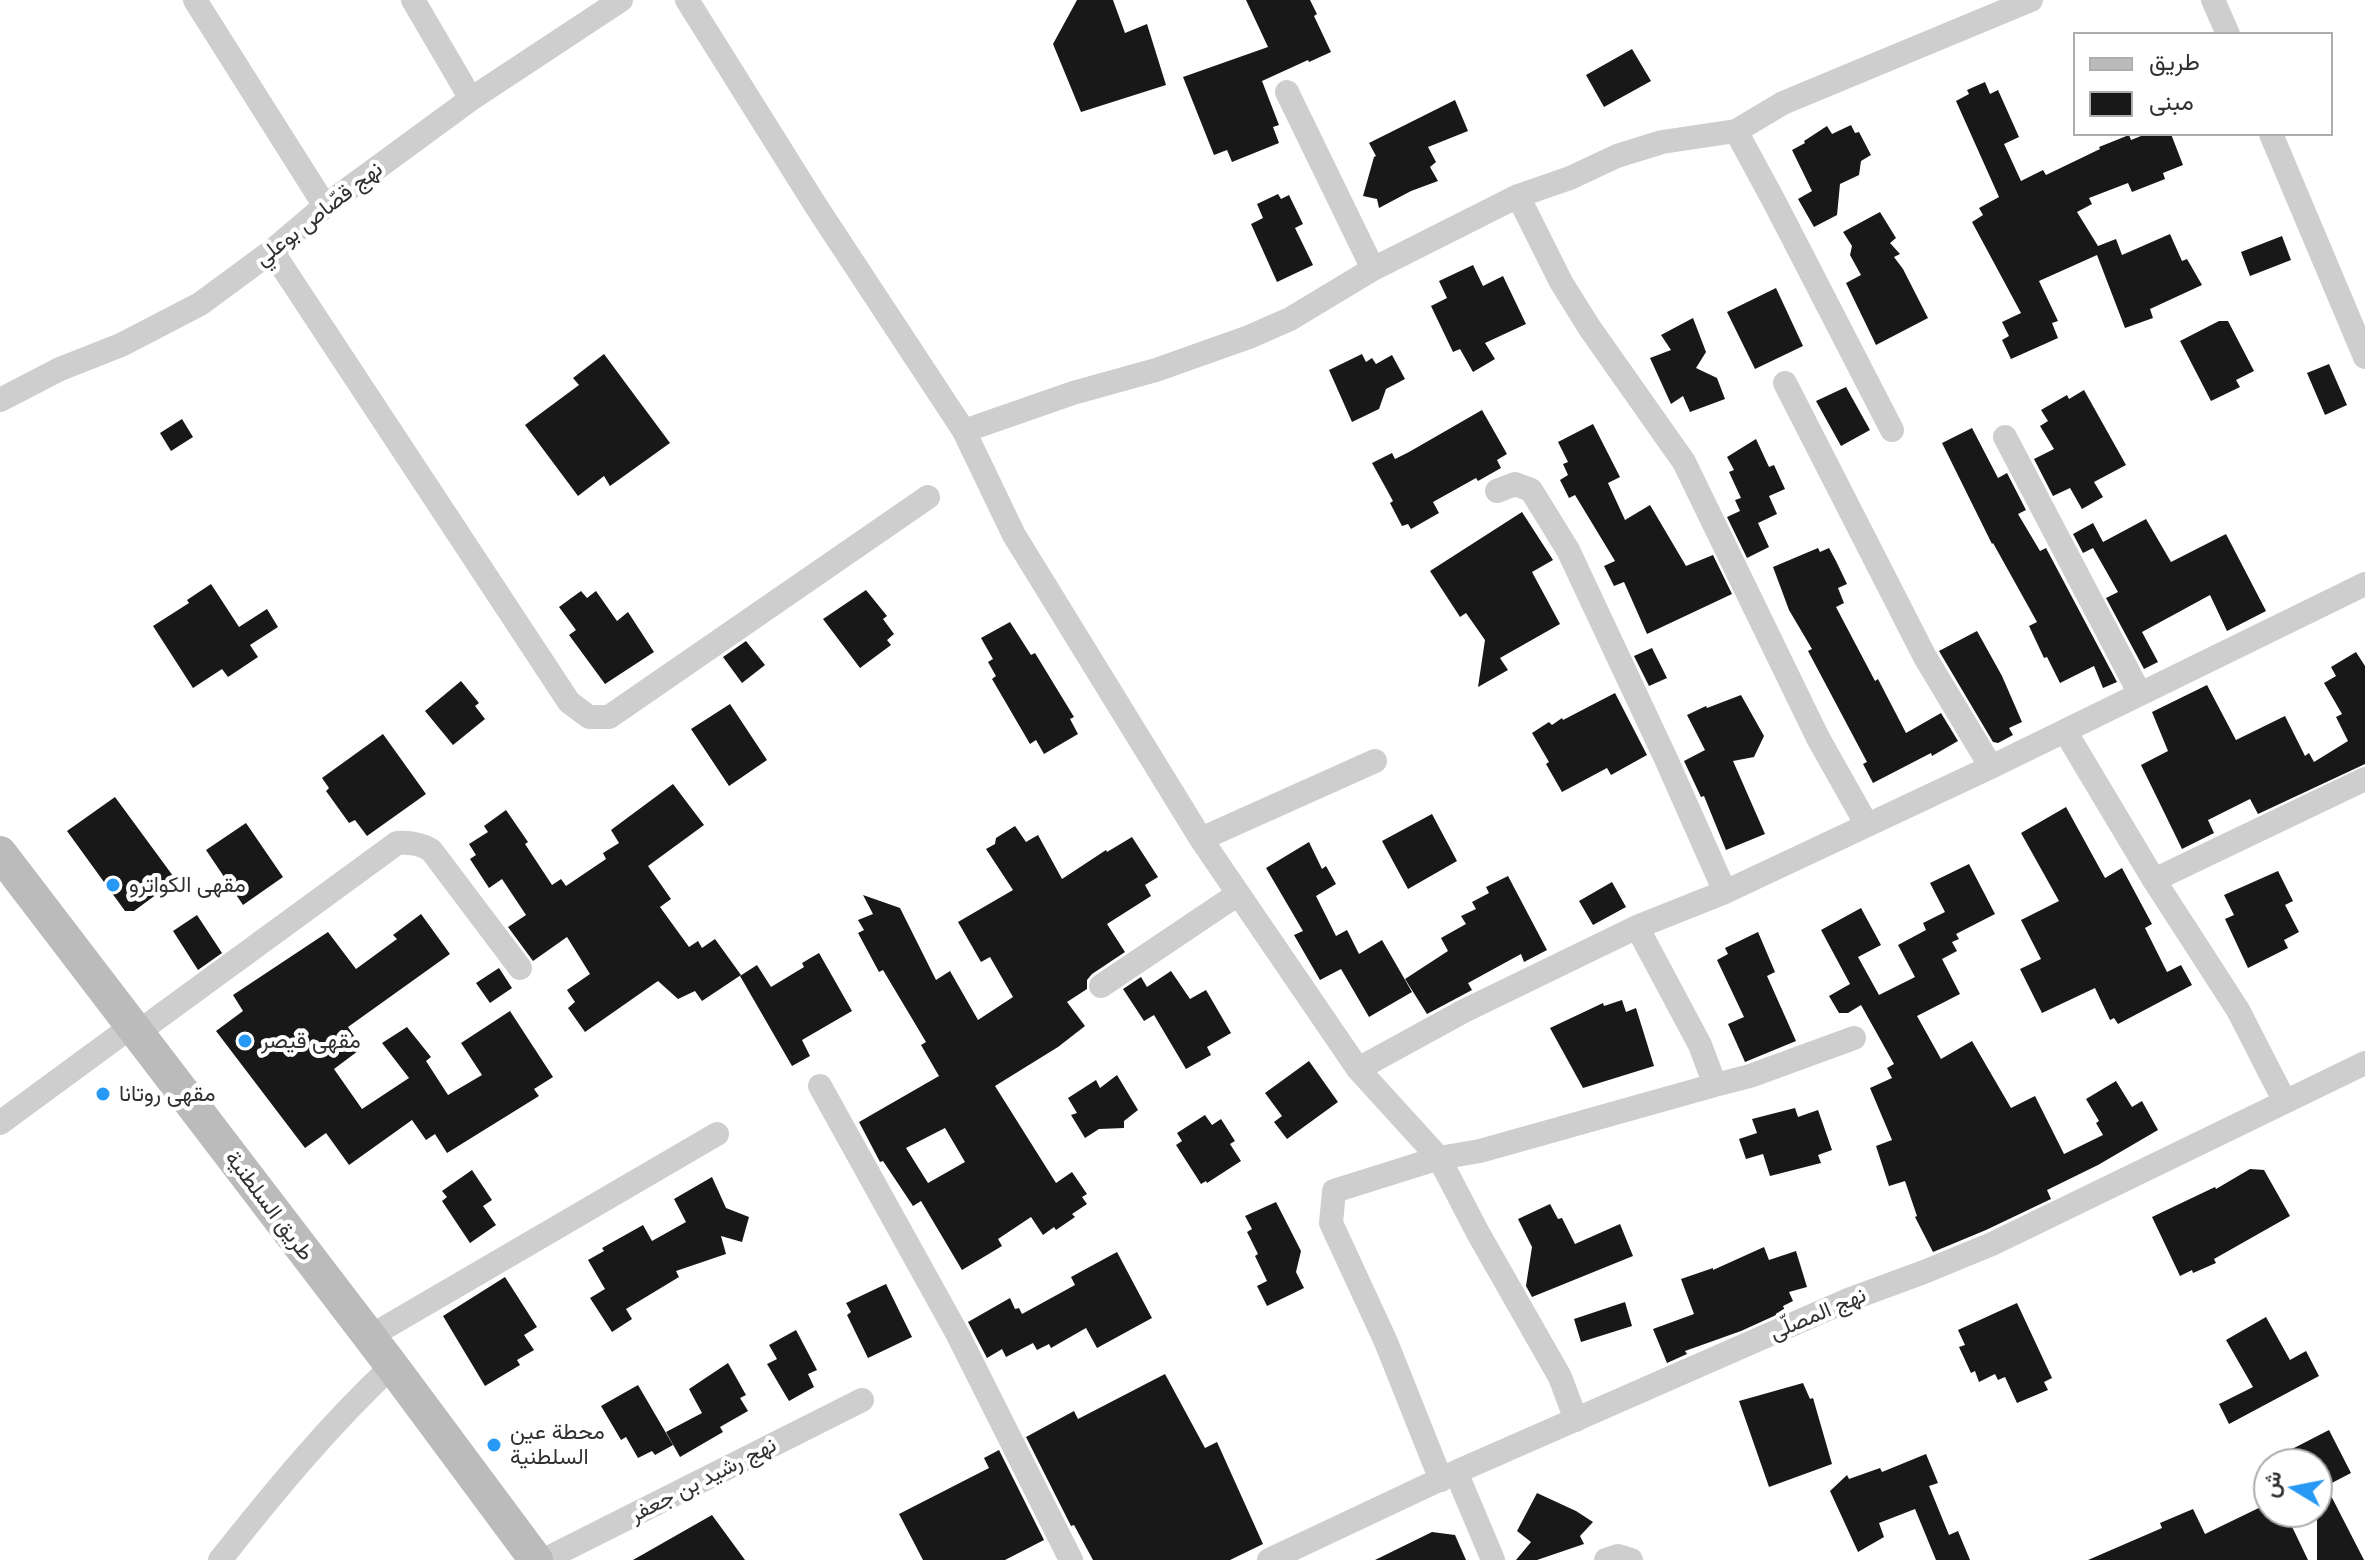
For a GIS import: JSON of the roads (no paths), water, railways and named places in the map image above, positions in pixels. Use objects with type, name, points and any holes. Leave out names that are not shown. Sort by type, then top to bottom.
[{"type":"main road","name":"طريق السلطنية","points":[[0,853],[392,1366],[536,1560]]},
{"type":"street","points":[[195,0],[325,206]]},
{"type":"street","points":[[413,0],[471,99]]},
{"type":"street","name":"نهج قصّاص بوعلي","points":[[0,400],[60,369],[121,345],[200,304],[272,251],[325,206],[471,99],[621,0]]},
{"type":"street","points":[[687,0],[964,431],[1014,535],[1201,839],[1358,1069],[1439,1158],[1560,1377],[1576,1420]]},
{"type":"street","points":[[964,431],[1249,337],[1290,319],[1373,269],[1518,196],[1570,178],[1617,156],[1662,142],[1736,131],[1783,103],[2031,0]]},
{"type":"street","points":[[2213,0],[2227,32]]},
{"type":"street","points":[[1287,92],[1373,269]]},
{"type":"street","points":[[1736,131],[1892,430]]},
{"type":"street","points":[[2272,136],[2365,357]]},
{"type":"street","points":[[1518,196],[1568,293],[1684,462],[1818,738],[1867,825]]},
{"type":"street","points":[[272,251],[569,702],[589,717],[609,717],[928,497]]},
{"type":"street","points":[[1785,383],[1925,657],[1991,767]]},
{"type":"street","points":[[2005,437],[2140,694]]},
{"type":"street","points":[[1497,491],[1515,484],[1531,490],[1568,550],[1725,892]]},
{"type":"street","points":[[1358,1069],[1464,1011],[1637,927],[1725,892],[1991,767],[2365,584]]},
{"type":"street","points":[[2065,731],[2154,880],[2238,1010],[2284,1100]]},
{"type":"street","points":[[1201,839],[1375,761]]},
{"type":"street","points":[[2154,880],[2365,779]]},
{"type":"street","points":[[0,1123],[397,843],[410,842],[431,850],[520,968]]},
{"type":"street","points":[[1101,986],[1238,894]]},
{"type":"street","points":[[1637,927],[1700,1045],[1715,1085]]},
{"type":"street","points":[[1493,1560],[1449,1476],[1331,1223],[1334,1191],[1439,1158],[1480,1151],[1750,1076],[1854,1038]]},
{"type":"street","name":"نهج المصلّى","points":[[1269,1560],[1449,1476],[1848,1300],[1992,1244],[2365,1063]]},
{"type":"street","points":[[820,1086],[958,1335],[1071,1560]]},
{"type":"street","points":[[369,1337],[717,1134]]},
{"type":"street","points":[[220,1560],[287,1476],[351,1404],[392,1366]]},
{"type":"street","name":"نهج رشيد بن جعفر","points":[[544,1560],[862,1400]]},
{"type":"street","points":[[1606,1560],[1618,1556],[1631,1560]]},
{"type":"place","name":"مقهى الكواترو","points":[[113,885]]},
{"type":"place","name":"مقهى قيصر","points":[[245,1041]]},
{"type":"place","name":"مقهى روتانا","points":[[103,1094]]},
{"type":"place","name":"محطة عين السلطنية","points":[[494,1445]]}]
